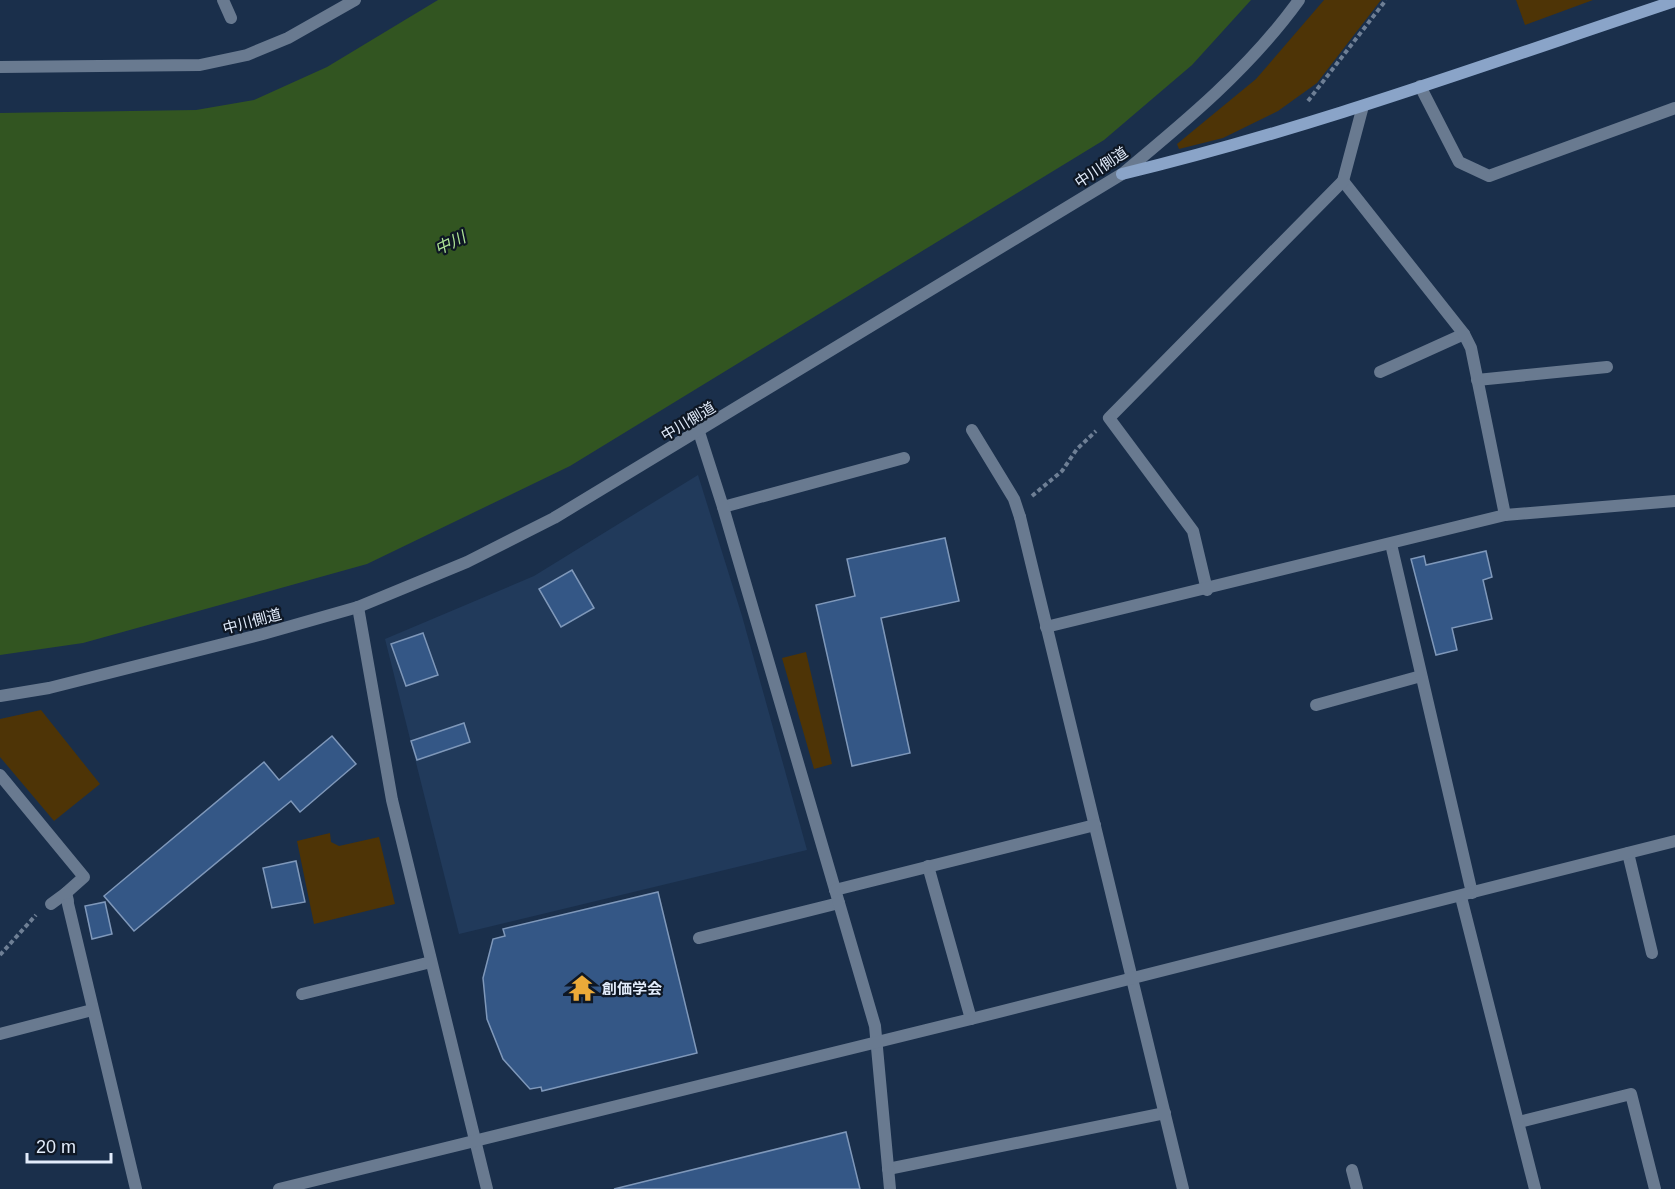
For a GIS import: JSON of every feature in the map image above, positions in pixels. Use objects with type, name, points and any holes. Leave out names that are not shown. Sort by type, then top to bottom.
[{"type":"street","points":[[223,0],[231,18]]},
{"type":"street","points":[[0,67],[200,64],[247,55],[288,38],[355,0]]},
{"type":"street","name":"中川側道","points":[[0,696],[71,683],[263,634],[357,607],[467,562],[554,518],[1122,174],[1241,70],[1299,0]]},
{"type":"street","points":[[1122,174],[1363,106],[1675,1]]},
{"type":"street","points":[[1420,86],[1459,162],[1489,176],[1675,108]]},
{"type":"street","points":[[1207,590],[1193,531],[1109,418],[1343,181],[1363,106]]},
{"type":"street","points":[[1343,181],[1464,334],[1471,348],[1505,515]]},
{"type":"street","points":[[1380,372],[1464,334]]},
{"type":"street","points":[[1478,380],[1607,367]]},
{"type":"street","points":[[972,430],[1019,513],[1183,1189]]},
{"type":"street","points":[[699,432],[875,1026],[890,1189]]},
{"type":"street","points":[[723,507],[904,458]]},
{"type":"street","points":[[1046,627],[1207,590],[1505,515],[1675,501]]},
{"type":"street","points":[[1391,544],[1467,895],[1535,1189]]},
{"type":"street","points":[[357,607],[392,800],[487,1189]]},
{"type":"street","points":[[1316,705],[1421,676]]},
{"type":"street","points":[[0,775],[84,877],[67,899],[51,904]]},
{"type":"street","points":[[835,890],[1095,825]]},
{"type":"street","points":[[279,1189],[1132,979],[1675,841]]},
{"type":"street","points":[[1628,853],[1652,952]]},
{"type":"street","points":[[928,866],[971,1019]]},
{"type":"street","points":[[67,899],[136,1189]]},
{"type":"street","points":[[699,938],[839,903]]},
{"type":"street","points":[[303,994],[431,962]]},
{"type":"street","points":[[0,1034],[92,1010]]},
{"type":"street","points":[[1519,1122],[1630,1094],[1655,1189]]},
{"type":"street","points":[[888,1169],[1165,1113]]},
{"type":"street","points":[[1352,1170],[1357,1189]]},
{"type":"path","points":[[1305,107],[1314,91],[1386,0]]},
{"type":"path","points":[[1019,513],[1062,471],[1077,449],[1109,418]]},
{"type":"path","points":[[0,955],[38,914],[51,904]]},
{"type":"shaded area","points":[[1324,0],[1381,0],[1317,83],[1278,111],[1223,138],[1179,149],[1177,144],[1256,79]]},
{"type":"shaded area","points":[[1516,0],[1593,0],[1525,25]]},
{"type":"shaded area","points":[[698,475],[742,616],[807,850],[459,934],[385,639],[534,576]]},
{"type":"shaded area","points":[[806,652],[832,764],[814,769],[782,658]]},
{"type":"shaded area","points":[[41,710],[100,784],[54,821],[0,757],[0,719]]},
{"type":"shaded area","points":[[330,833],[331,842],[339,846],[379,837],[395,904],[314,924],[297,841]]},
{"type":"water","name":"中川","points":[[438,0],[1251,0],[1192,65],[1104,140],[570,466],[367,564],[83,643],[0,655],[0,113],[196,110],[254,100],[327,67]]},
{"type":"building","points":[[945,538],[959,601],[881,618],[910,753],[852,766],[816,605],[855,596],[847,559]]},
{"type":"building","points":[[1486,551],[1492,577],[1483,580],[1492,619],[1452,628],[1457,650],[1436,655],[1411,559],[1424,556],[1426,565]]},
{"type":"building","points":[[572,570],[594,608],[561,627],[539,589]]},
{"type":"building","points":[[423,633],[438,675],[406,686],[391,644]]},
{"type":"building","points":[[464,723],[470,742],[417,760],[411,741]]},
{"type":"building","points":[[332,736],[356,764],[300,812],[291,801],[134,931],[104,896],[264,762],[279,780]]},
{"type":"building","points":[[296,861],[305,902],[272,908],[263,868]]},
{"type":"building","name":"創価学会","points":[[658,892],[697,1053],[542,1091],[541,1087],[530,1089],[503,1059],[487,1019],[483,978],[493,939],[505,936],[503,929]]},
{"type":"building","points":[[105,902],[112,934],[92,939],[85,906]]},
{"type":"building","points":[[846,1132],[860,1189],[614,1189]]},
{"type":"place","name":"創価学会","points":[[582,988]]}]
